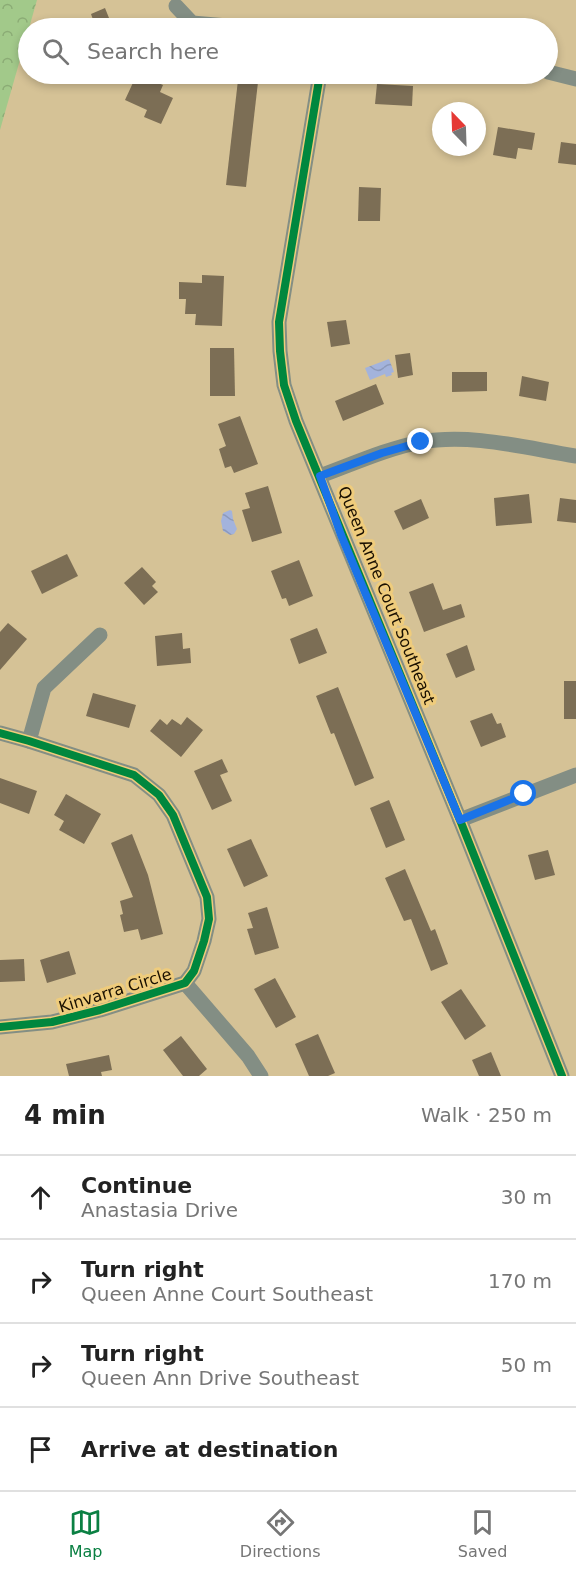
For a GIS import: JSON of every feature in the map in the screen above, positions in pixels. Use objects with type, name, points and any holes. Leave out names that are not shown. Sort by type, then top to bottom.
[{"type":"street","points":[[176,6],[188,18]]},
{"type":"street","points":[[558,74],[576,79]]},
{"type":"street","name":"Queen Anne Court Southeast","points":[[318,84],[279,322],[284,385],[341,535],[460,820],[562,1076]]},
{"type":"street","points":[[320,476],[382,453],[421,442],[473,439],[576,456]]},
{"type":"street","points":[[29,741],[44,688],[100,635]]},
{"type":"street","name":"Kinvarra Circle","points":[[0,733],[134,775],[159,795],[173,815],[207,897],[209,919],[195,971],[185,983],[100,1010],[52,1022],[0,1027]]},
{"type":"street","points":[[460,820],[576,775]]},
{"type":"street","points":[[185,983],[248,1056],[261,1076]]},
{"type":"green space","points":[[0,0],[37,0],[32,18],[18,18],[18,67],[0,130]]},
{"type":"water","points":[[389,359],[394,372],[391,373],[392,375],[386,377],[385,374],[370,380],[365,368]]},
{"type":"water","points":[[230,510],[237,529],[234,534],[230,535],[223,531],[221,521],[223,513]]},
{"type":"building","points":[[105,8],[109,18],[92,18],[91,14]]},
{"type":"building","points":[[132,84],[161,84],[163,85],[160,92],[173,98],[161,124],[144,117],[147,110],[125,100]]},
{"type":"building","points":[[238,84],[258,84],[246,187],[226,185]]},
{"type":"building","points":[[377,84],[413,86],[412,106],[375,104]]},
{"type":"building","points":[[498,127],[535,133],[532,150],[518,148],[516,159],[493,155]]},
{"type":"building","points":[[561,142],[576,144],[576,165],[558,163]]},
{"type":"building","points":[[359,187],[381,188],[380,221],[358,221]]},
{"type":"building","points":[[202,275],[224,276],[222,326],[195,325],[196,314],[185,314],[186,299],[179,299],[179,282],[202,283]]},
{"type":"building","points":[[346,320],[350,344],[331,347],[327,322]]},
{"type":"building","points":[[210,348],[234,348],[235,396],[210,396]]},
{"type":"building","points":[[410,353],[413,375],[398,378],[395,355]]},
{"type":"building","points":[[452,372],[487,372],[487,391],[452,392]]},
{"type":"building","points":[[522,376],[549,382],[546,401],[519,396]]},
{"type":"building","points":[[376,384],[384,404],[343,421],[335,401]]},
{"type":"building","points":[[240,416],[258,464],[234,473],[231,466],[225,468],[219,449],[226,446],[218,424]]},
{"type":"building","points":[[268,486],[282,533],[252,542],[242,510],[250,508],[245,493]]},
{"type":"building","points":[[529,494],[532,523],[496,526],[494,498]]},
{"type":"building","points":[[560,498],[576,500],[576,523],[557,521]]},
{"type":"building","points":[[421,499],[429,518],[403,530],[394,511]]},
{"type":"building","points":[[67,554],[78,576],[42,594],[31,571]]},
{"type":"building","points":[[299,560],[313,596],[289,606],[286,598],[282,599],[271,571]]},
{"type":"building","points":[[142,567],[156,582],[152,586],[158,592],[144,605],[124,583]]},
{"type":"building","points":[[433,583],[443,610],[461,604],[465,617],[424,632],[409,592]]},
{"type":"building","points":[[8,623],[27,639],[0,670],[0,632]]},
{"type":"building","points":[[317,628],[327,653],[299,664],[290,639]]},
{"type":"building","points":[[182,633],[183,649],[190,648],[191,663],[157,666],[155,636]]},
{"type":"building","points":[[467,645],[475,670],[456,678],[446,654]]},
{"type":"building","points":[[564,681],[576,681],[576,719],[564,719]]},
{"type":"building","points":[[338,687],[374,778],[355,786],[334,733],[331,734],[316,696]]},
{"type":"building","points":[[93,693],[136,705],[129,728],[86,716]]},
{"type":"building","points":[[492,713],[497,724],[501,723],[506,737],[481,747],[470,721]]},
{"type":"building","points":[[187,717],[203,730],[181,757],[150,731],[160,719],[167,725],[172,719],[181,725]]},
{"type":"building","points":[[222,759],[228,772],[220,775],[232,801],[212,810],[194,771]]},
{"type":"building","points":[[0,778],[37,791],[29,814],[0,803]]},
{"type":"building","points":[[66,794],[101,814],[84,844],[59,830],[64,821],[54,815]]},
{"type":"building","points":[[389,800],[405,840],[386,848],[370,808]]},
{"type":"building","points":[[132,834],[148,875],[163,934],[141,940],[138,929],[124,932],[120,901],[133,897],[111,843]]},
{"type":"building","points":[[251,839],[268,876],[244,887],[227,849]]},
{"type":"building","points":[[548,850],[555,875],[535,880],[528,855]]},
{"type":"building","points":[[405,869],[431,931],[435,929],[448,964],[431,971],[411,919],[404,921],[385,878]]},
{"type":"building","points":[[267,907],[279,948],[255,955],[247,929],[253,928],[248,913]]},
{"type":"building","points":[[69,951],[76,974],[47,983],[40,960]]},
{"type":"building","points":[[24,959],[25,981],[0,982],[0,960]]},
{"type":"building","points":[[275,978],[296,1017],[276,1028],[254,989]]},
{"type":"building","points":[[461,989],[486,1026],[465,1040],[441,1002]]},
{"type":"building","points":[[318,1034],[335,1073],[328,1076],[309,1076],[295,1044]]},
{"type":"building","points":[[181,1036],[207,1069],[199,1076],[183,1076],[163,1050]]},
{"type":"building","points":[[491,1052],[501,1076],[479,1076],[472,1060]]},
{"type":"building","points":[[109,1055],[112,1070],[101,1072],[102,1076],[69,1076],[66,1064]]},
{"type":"cycle path","points":[[318,84],[279,322],[284,385],[296,421],[460,820],[562,1076]]},
{"type":"cycle path","points":[[0,733],[134,775],[159,795],[173,815],[207,897],[209,919],[194,971],[185,983],[100,1010],[52,1022],[0,1027]]},
{"type":"route","points":[[421,442],[382,453],[320,476],[341,535],[460,820],[524,794]]}]
